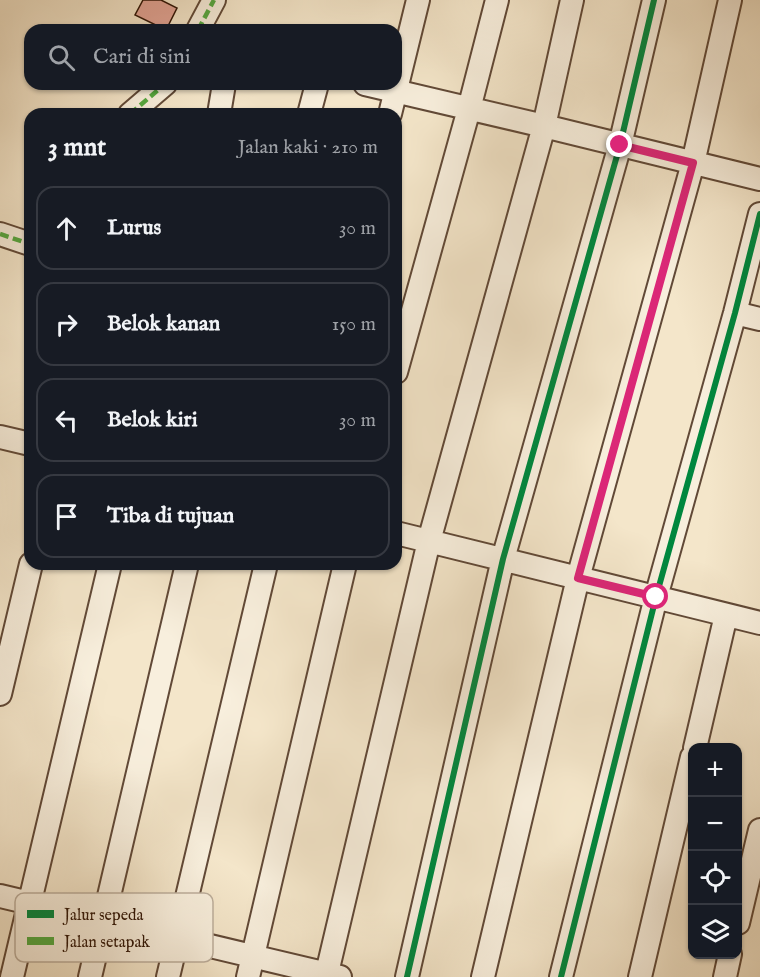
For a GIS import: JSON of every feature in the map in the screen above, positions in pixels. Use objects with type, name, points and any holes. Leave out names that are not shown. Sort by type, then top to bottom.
[{"type":"street","points":[[201,24],[214,0]]},
{"type":"street","points":[[402,70],[418,0]]},
{"type":"street","points":[[402,350],[497,0]]},
{"type":"street","points":[[213,952],[250,967],[331,976],[429,541],[544,126],[572,0]]},
{"type":"street","points":[[407,977],[503,559],[620,145],[654,0]]},
{"type":"street","points":[[483,977],[578,578],[693,163],[730,0]]},
{"type":"street","points":[[137,108],[158,90]]},
{"type":"street","points":[[220,108],[223,90]]},
{"type":"street","points":[[311,108],[315,90]]},
{"type":"street","points":[[389,90],[760,179]]},
{"type":"street","points":[[392,108],[397,92]]},
{"type":"street","points":[[561,977],[656,597],[735,313],[760,214]]},
{"type":"street","points":[[0,234],[24,242]]},
{"type":"street","points":[[735,313],[760,319]]},
{"type":"street","points":[[0,437],[24,443]]},
{"type":"street","points":[[402,534],[760,623]]},
{"type":"street","points":[[0,694],[31,570]]},
{"type":"street","points":[[32,893],[109,570]]},
{"type":"street","points":[[110,893],[186,570]]},
{"type":"street","points":[[188,893],[265,570]]},
{"type":"street","points":[[250,967],[344,570]]},
{"type":"street","points":[[696,743],[726,615]]},
{"type":"street","points":[[640,977],[688,778]]},
{"type":"street","points":[[742,906],[760,830]]},
{"type":"street","points":[[0,896],[15,900]]},
{"type":"street","points":[[724,977],[729,959]]},
{"type":"street","points":[[12,977],[16,962]]},
{"type":"street","points":[[90,977],[94,962]]},
{"type":"street","points":[[168,977],[171,962]]},
{"type":"building","points":[[143,0],[161,0],[177,8],[169,24],[154,24],[135,15]]},
{"type":"marked path","points":[[201,24],[214,0]]},
{"type":"marked path","points":[[137,108],[158,90]]},
{"type":"marked path","points":[[0,234],[24,242]]},
{"type":"cycle path","points":[[407,977],[503,559],[620,145],[654,0]]},
{"type":"cycle path","points":[[561,977],[656,597],[735,313],[760,214]]},
{"type":"route","points":[[620,145],[693,163],[578,578],[656,597]]}]
